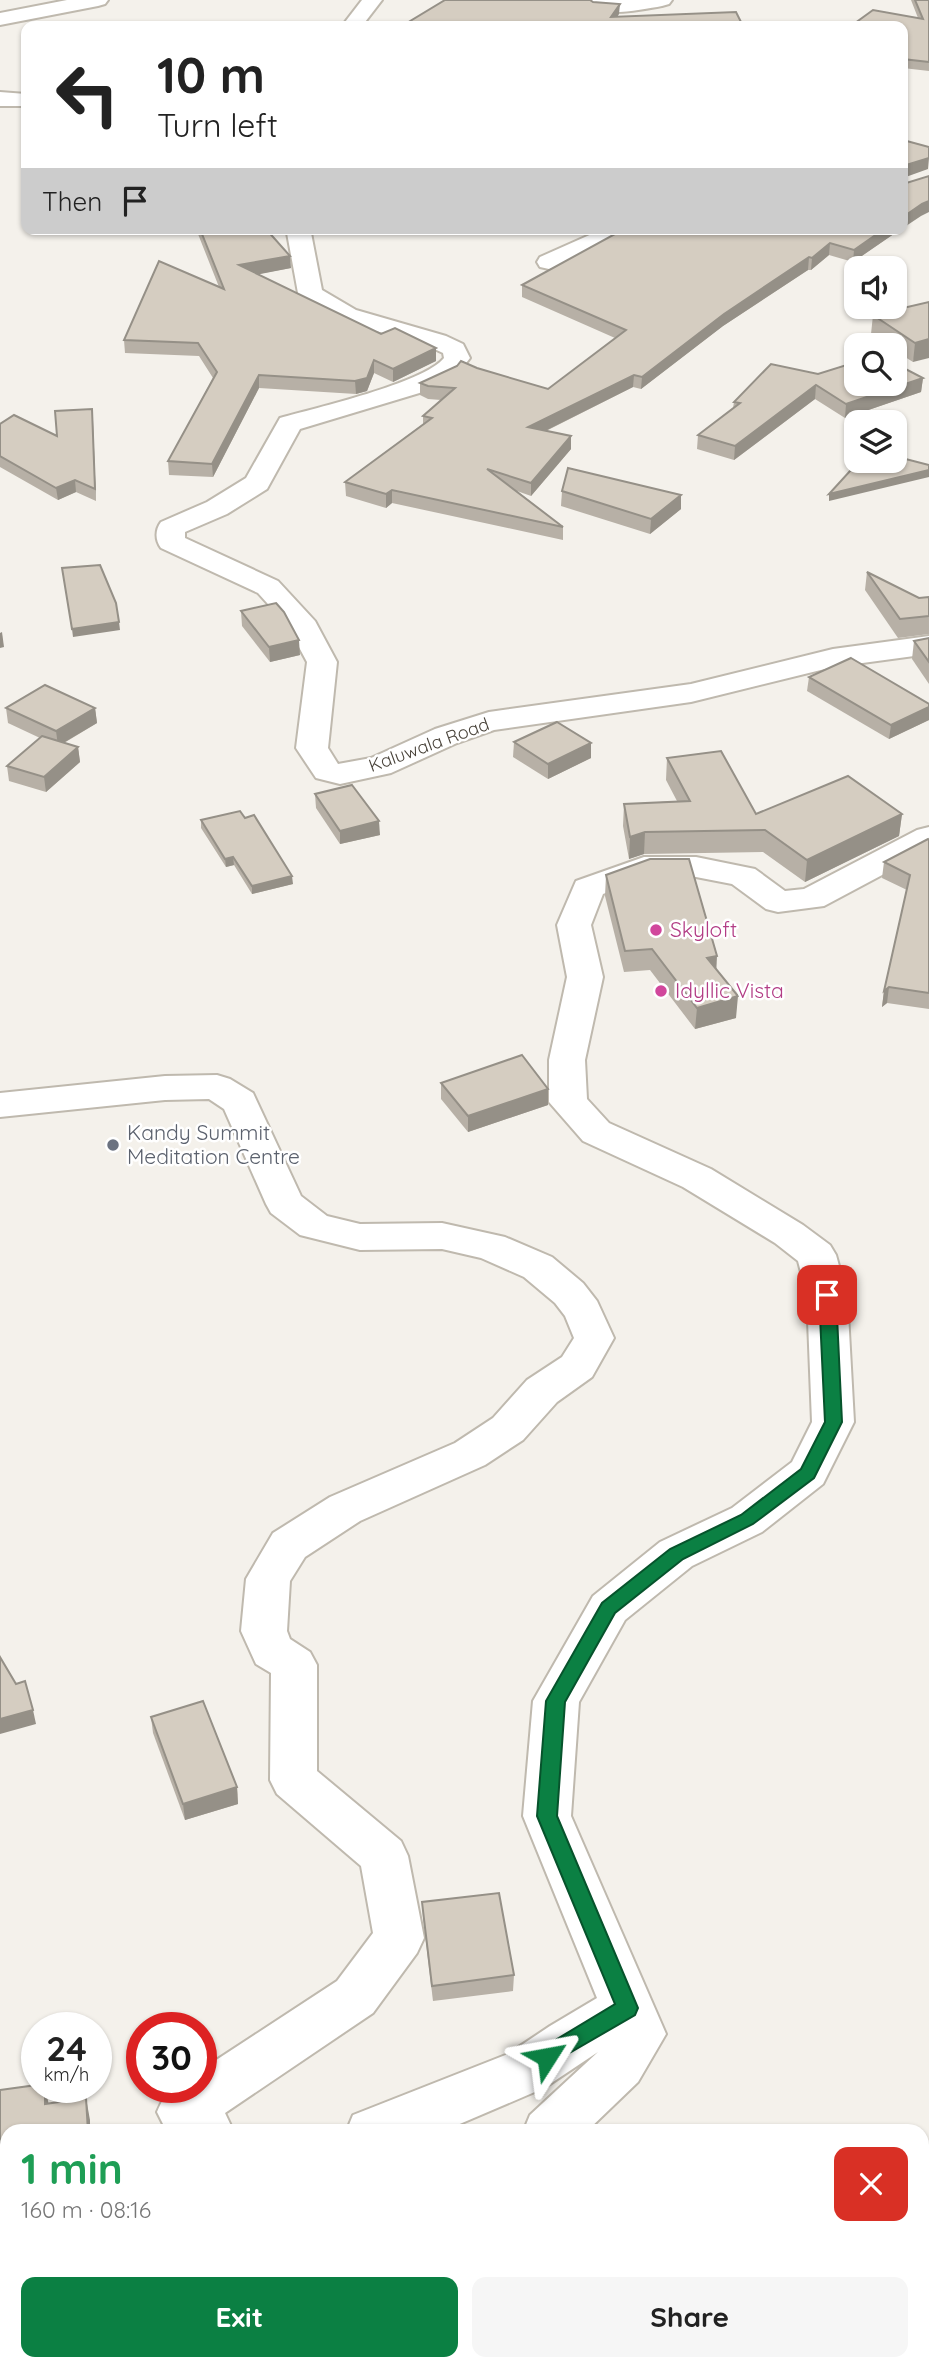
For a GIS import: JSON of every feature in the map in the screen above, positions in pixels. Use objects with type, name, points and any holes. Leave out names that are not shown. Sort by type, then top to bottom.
[{"type":"street","points":[[0,19],[98,0]]},
{"type":"street","points":[[356,21],[372,0]]},
{"type":"street","points":[[587,0],[601,6],[627,7],[662,0]]},
{"type":"street","points":[[0,99],[21,100]]},
{"type":"street","name":"Kaluwala Road","points":[[299,235],[310,293],[347,315],[437,341],[454,349],[457,358],[447,371],[417,385],[289,424],[257,483],[217,508],[170,528],[171,542],[268,587],[300,621],[323,662],[312,748],[327,771],[340,774],[380,766],[446,736],[489,721],[691,693],[833,658],[929,645]]},
{"type":"street","points":[[548,262],[609,235]]},
{"type":"street","points":[[557,2124],[620,2065],[640,2034],[547,1816],[556,1701],[608,1608],[676,1554],[747,1520],[808,1473],[834,1422],[827,1295],[816,1255],[789,1234],[697,1178],[596,1132],[568,1102],[567,1060],[585,977],[574,925],[588,888],[644,867],[696,867],[743,876],[778,902],[812,899],[929,836]]},
{"type":"street","points":[[0,1105],[164,1088],[217,1087],[240,1102],[285,1204],[314,1226],[360,1237],[442,1236],[491,1247],[538,1267],[569,1293],[583,1311],[594,1338],[578,1367],[542,1391],[508,1429],[470,1454],[334,1516],[289,1545],[268,1579],[264,1632],[272,1651],[294,1665],[294,1780],[384,1856],[399,1938],[355,1997],[183,2112],[198,2124]]},
{"type":"street","points":[[394,2124],[526,2071],[568,2042],[627,2008]]},
{"type":"building","points":[[445,0],[590,0],[620,4],[611,17],[736,12],[740,21],[410,21]]},
{"type":"building","points":[[915,0],[929,0],[929,62],[908,60],[908,21],[858,21],[873,10],[923,19]]},
{"type":"building","points":[[908,141],[929,147],[929,158],[908,164]]},
{"type":"building","points":[[929,176],[929,201],[908,214],[908,182]]},
{"type":"building","points":[[202,235],[271,235],[290,256],[239,265],[381,334],[395,328],[436,348],[393,369],[374,360],[367,378],[355,381],[259,375],[212,464],[168,461],[217,372],[198,343],[124,340],[159,261],[224,289]]},
{"type":"building","points":[[613,235],[875,235],[854,250],[830,243],[812,258],[809,257],[724,314],[642,377],[634,375],[528,427],[571,436],[531,483],[487,469],[563,527],[392,490],[386,494],[345,482],[432,418],[423,416],[455,388],[420,383],[457,366],[461,361],[548,389],[626,330],[522,285]]},
{"type":"building","points":[[929,302],[929,339],[915,343],[907,338],[907,333],[900,333],[879,319],[907,319],[907,307]]},
{"type":"building","points":[[771,364],[818,374],[844,366],[844,396],[870,396],[846,404],[816,385],[735,446],[698,435],[740,403],[734,402]]},
{"type":"building","points":[[907,370],[923,378],[907,383]]},
{"type":"building","points":[[92,409],[95,489],[75,480],[56,488],[0,456],[0,424],[14,415],[57,436],[55,411]]},
{"type":"building","points":[[907,459],[929,465],[929,470],[829,494],[848,473],[907,473]]},
{"type":"building","points":[[568,468],[681,495],[651,519],[562,491]]},
{"type":"building","points":[[100,565],[116,603],[119,622],[72,629],[62,568]]},
{"type":"building","points":[[867,572],[919,598],[929,597],[929,616],[900,619]]},
{"type":"building","points":[[276,603],[299,640],[269,647],[241,611]]},
{"type":"building","points":[[929,638],[929,662],[914,641]]},
{"type":"building","points":[[851,658],[929,704],[929,707],[891,725],[809,677]]},
{"type":"building","points":[[45,685],[95,708],[56,731],[6,708]]},
{"type":"building","points":[[557,722],[591,743],[548,764],[514,742]]},
{"type":"building","points":[[42,736],[78,747],[44,777],[7,766]]},
{"type":"building","points":[[721,751],[756,814],[848,776],[902,814],[807,860],[765,830],[645,832],[630,837],[624,804],[690,801],[667,758]]},
{"type":"building","points":[[352,785],[379,821],[340,831],[315,794]]},
{"type":"building","points":[[240,811],[245,818],[254,815],[292,876],[252,886],[233,857],[225,859],[201,820]]},
{"type":"building","points":[[928,839],[929,993],[889,987],[884,991],[910,875],[884,862]]},
{"type":"building","points":[[650,859],[689,859],[717,956],[707,958],[738,996],[697,1008],[652,949],[625,951],[606,875]]},
{"type":"building","points":[[522,1055],[548,1089],[468,1116],[441,1083]]},
{"type":"building","points":[[0,1657],[16,1684],[25,1681],[33,1710],[0,1719]]},
{"type":"building","points":[[203,1701],[237,1787],[183,1804],[151,1717]]},
{"type":"building","points":[[499,1893],[514,1975],[432,1986],[422,1902]]},
{"type":"building","points":[[21,2087],[21,2103],[86,2103],[88,2124],[0,2124],[0,2090]]},
{"type":"place","name":"Skyloft","points":[[656,930]]},
{"type":"place","name":"Idyllic Vista","points":[[661,991]]},
{"type":"place","name":"Kandy Summit Meditation Centre","points":[[113,1145]]},
{"type":"route","points":[[547,2057],[627,2008],[547,1816],[556,1701],[608,1608],[676,1554],[747,1520],[808,1473],[834,1422],[827,1295]]}]
